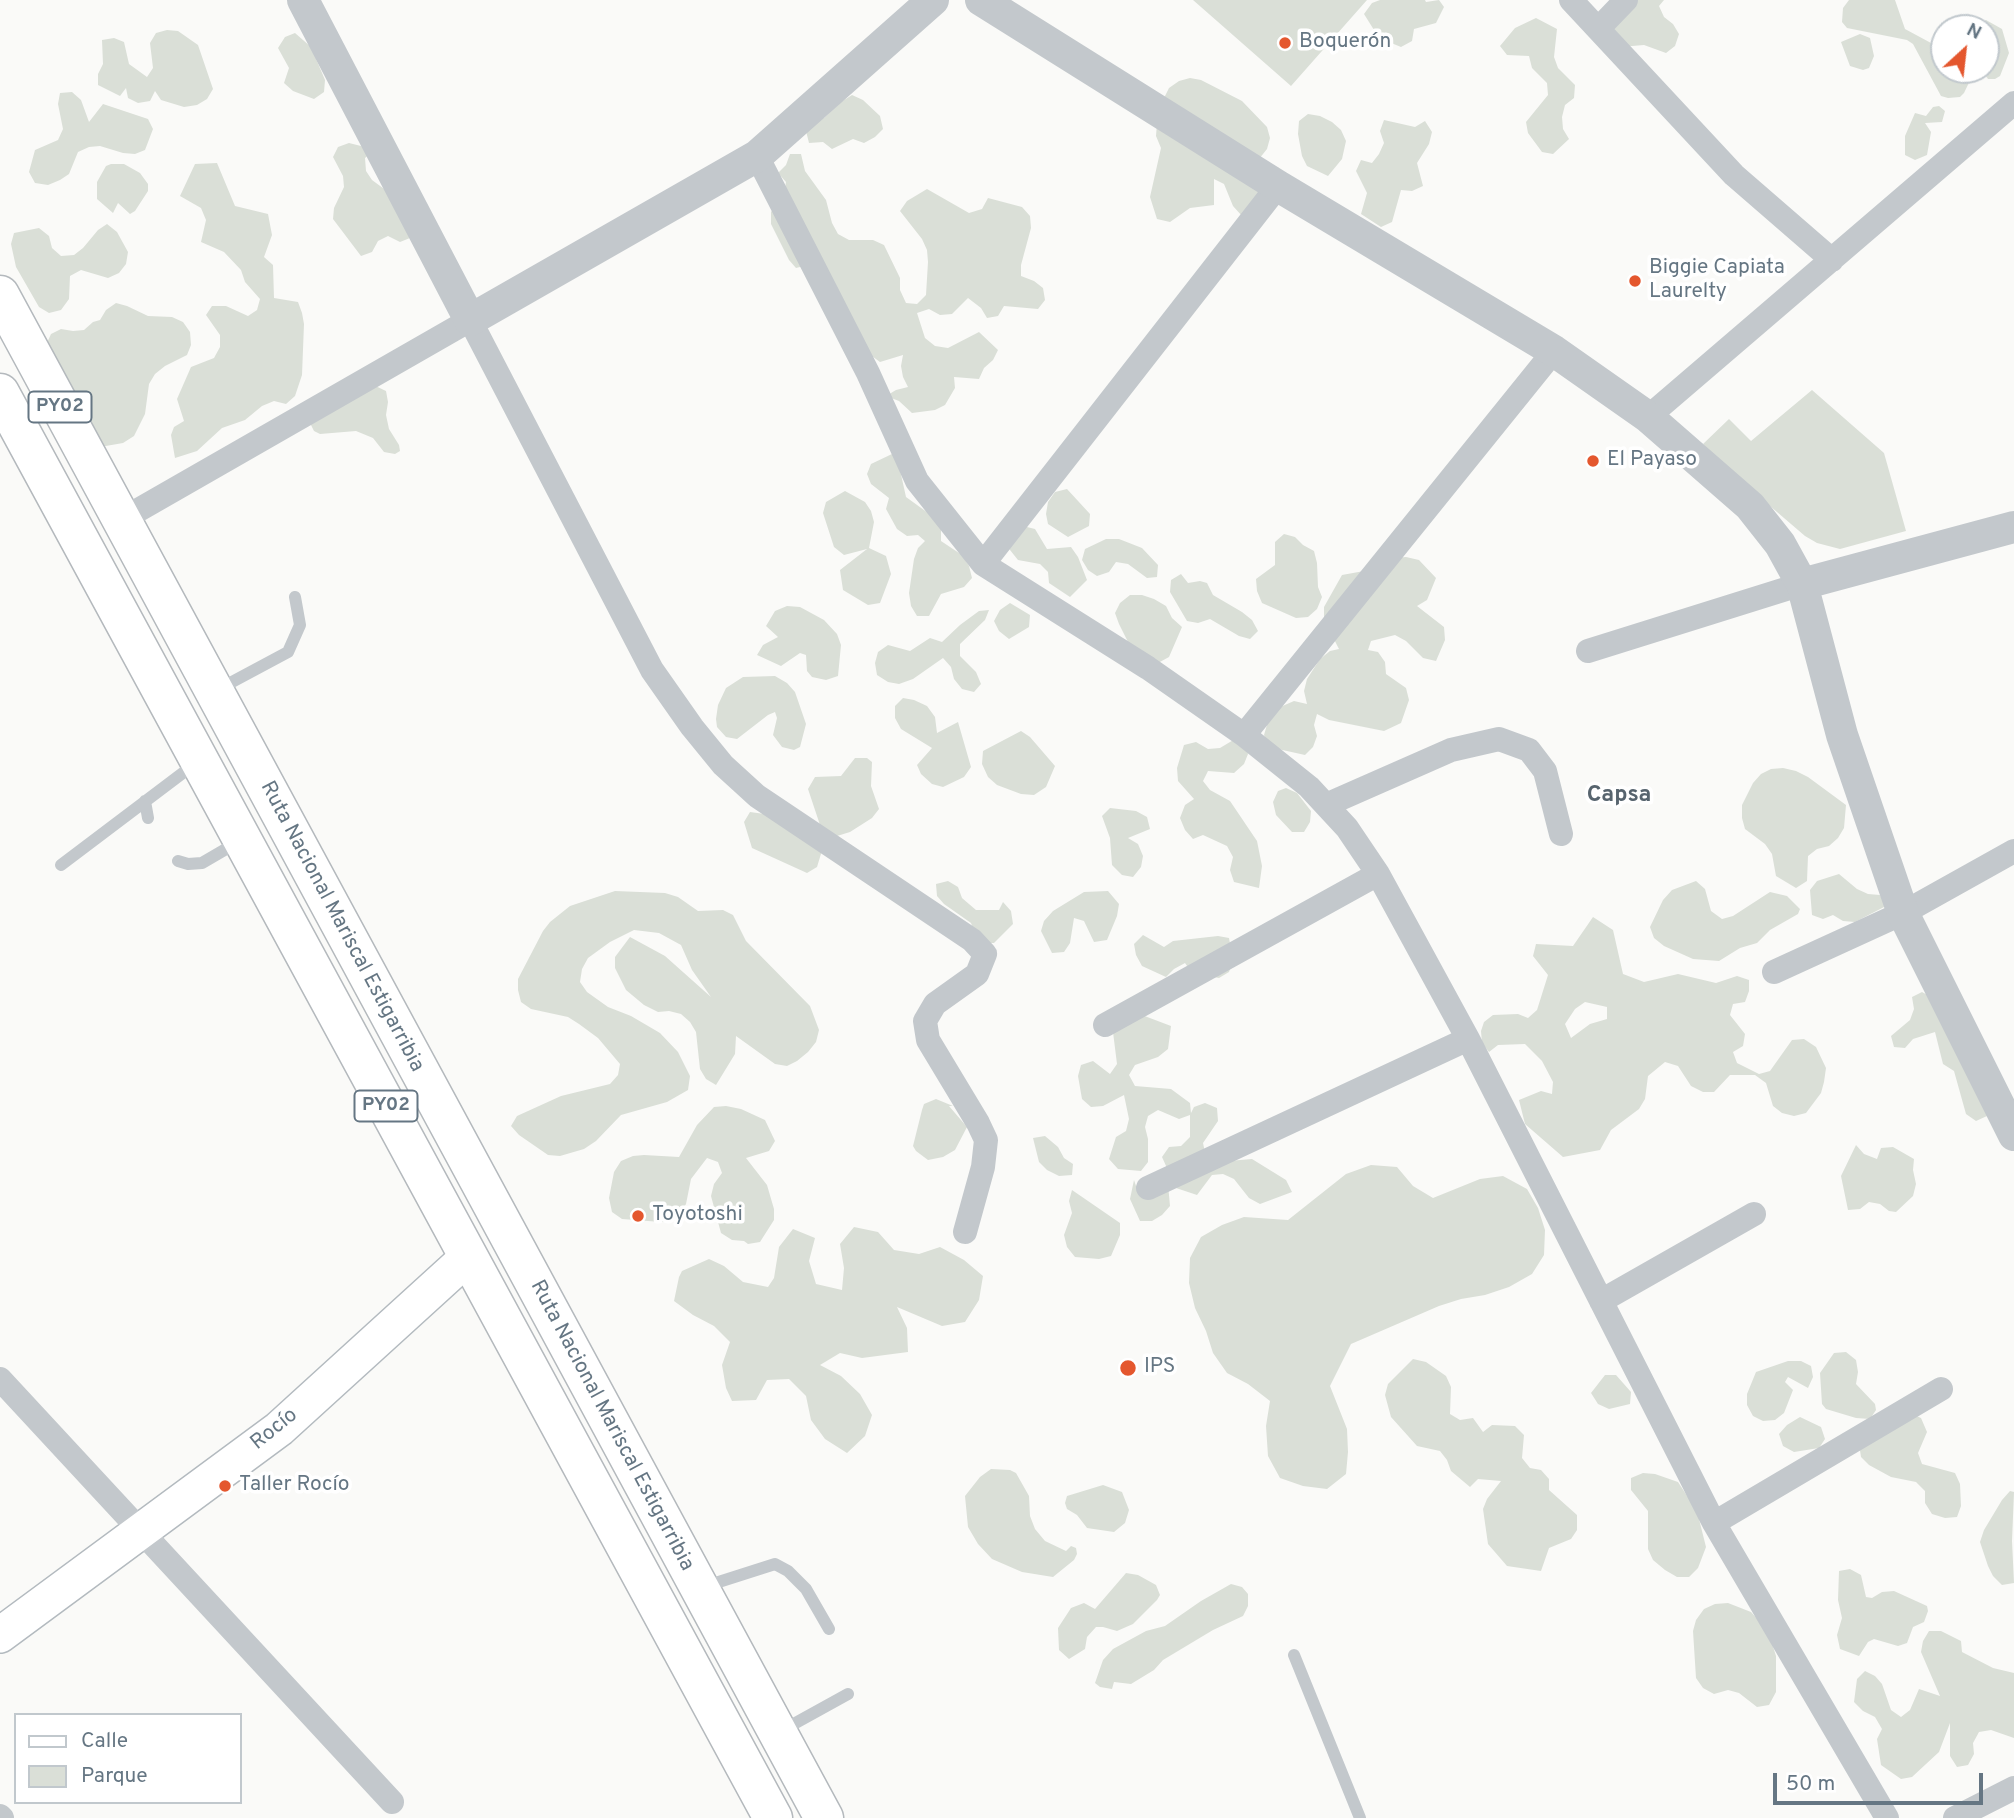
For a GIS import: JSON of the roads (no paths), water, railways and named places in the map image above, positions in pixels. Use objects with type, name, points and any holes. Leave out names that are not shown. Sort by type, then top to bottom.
[{"type":"highway","name":"Ruta Nacional Mariscal Estigarribia","points":[[0,295],[824,1818]]},
{"type":"highway","name":"Ruta Nacional Mariscal Estigarribia","points":[[0,393],[773,1818]]},
{"type":"main road","name":"Rocío","points":[[0,1635],[279,1429],[468,1257]]},
{"type":"street","points":[[303,0],[652,670],[692,727],[723,765],[757,796],[972,940],[985,954],[977,974],[936,1004],[925,1021],[928,1040],[986,1140],[983,1167],[965,1233]]},
{"type":"street","points":[[121,520],[757,156],[933,0]]},
{"type":"street","points":[[982,0],[1278,186],[1554,351],[1648,417],[1750,506],[1780,544],[1802,584],[1842,735],[1903,913],[2014,1135]]},
{"type":"street","points":[[1571,0],[1734,175],[1832,260]]},
{"type":"street","points":[[1598,28],[1626,0]]},
{"type":"street","points":[[1648,417],[2014,103]]},
{"type":"street","points":[[757,156],[868,373],[917,481],[983,564],[1148,668],[1244,735],[1308,787],[1348,828],[1378,874],[1468,1039],[1714,1523],[1888,1818]]},
{"type":"street","points":[[983,564],[1278,186]]},
{"type":"street","points":[[1244,735],[1554,351]]},
{"type":"street","points":[[1588,651],[1802,584],[2014,527]]},
{"type":"street","points":[[1326,805],[1451,750],[1499,738],[1529,750],[1545,771],[1561,834]]},
{"type":"street","points":[[1774,972],[1903,913],[2014,852]]},
{"type":"street","points":[[1105,1025],[1378,874]]},
{"type":"street","points":[[1148,1188],[1468,1039]]},
{"type":"street","points":[[1601,1301],[1754,1214]]},
{"type":"street","points":[[0,1379],[393,1802]]},
{"type":"street","points":[[1714,1523],[1941,1389]]},
{"type":"street","points":[[1955,1818],[2014,1787]]},
{"type":"lane","points":[[214,692],[288,652],[300,625],[295,597]]},
{"type":"lane","points":[[61,865],[199,761]]},
{"type":"lane","points":[[145,801],[148,818]]},
{"type":"lane","points":[[178,861],[188,864],[202,863],[242,839]]},
{"type":"lane","points":[[699,1588],[775,1564],[788,1571],[806,1589],[829,1629]]},
{"type":"lane","points":[[1294,1655],[1360,1818]]},
{"type":"lane","points":[[777,1732],[848,1694]]},
{"type":"place","name":"Boquerón","points":[[1285,43]]},
{"type":"place","name":"Biggie Capiata Laurelty","points":[[1635,281]]},
{"type":"place","name":"El Payaso","points":[[1593,461]]},
{"type":"place","name":"Toyotoshi","points":[[638,1216]]},
{"type":"place","name":"IPS","points":[[1128,1368]]},
{"type":"place","name":"Taller Rocío","points":[[225,1486]]},
{"type":"district","name":"Capsa","points":[[1619,796]]}]
